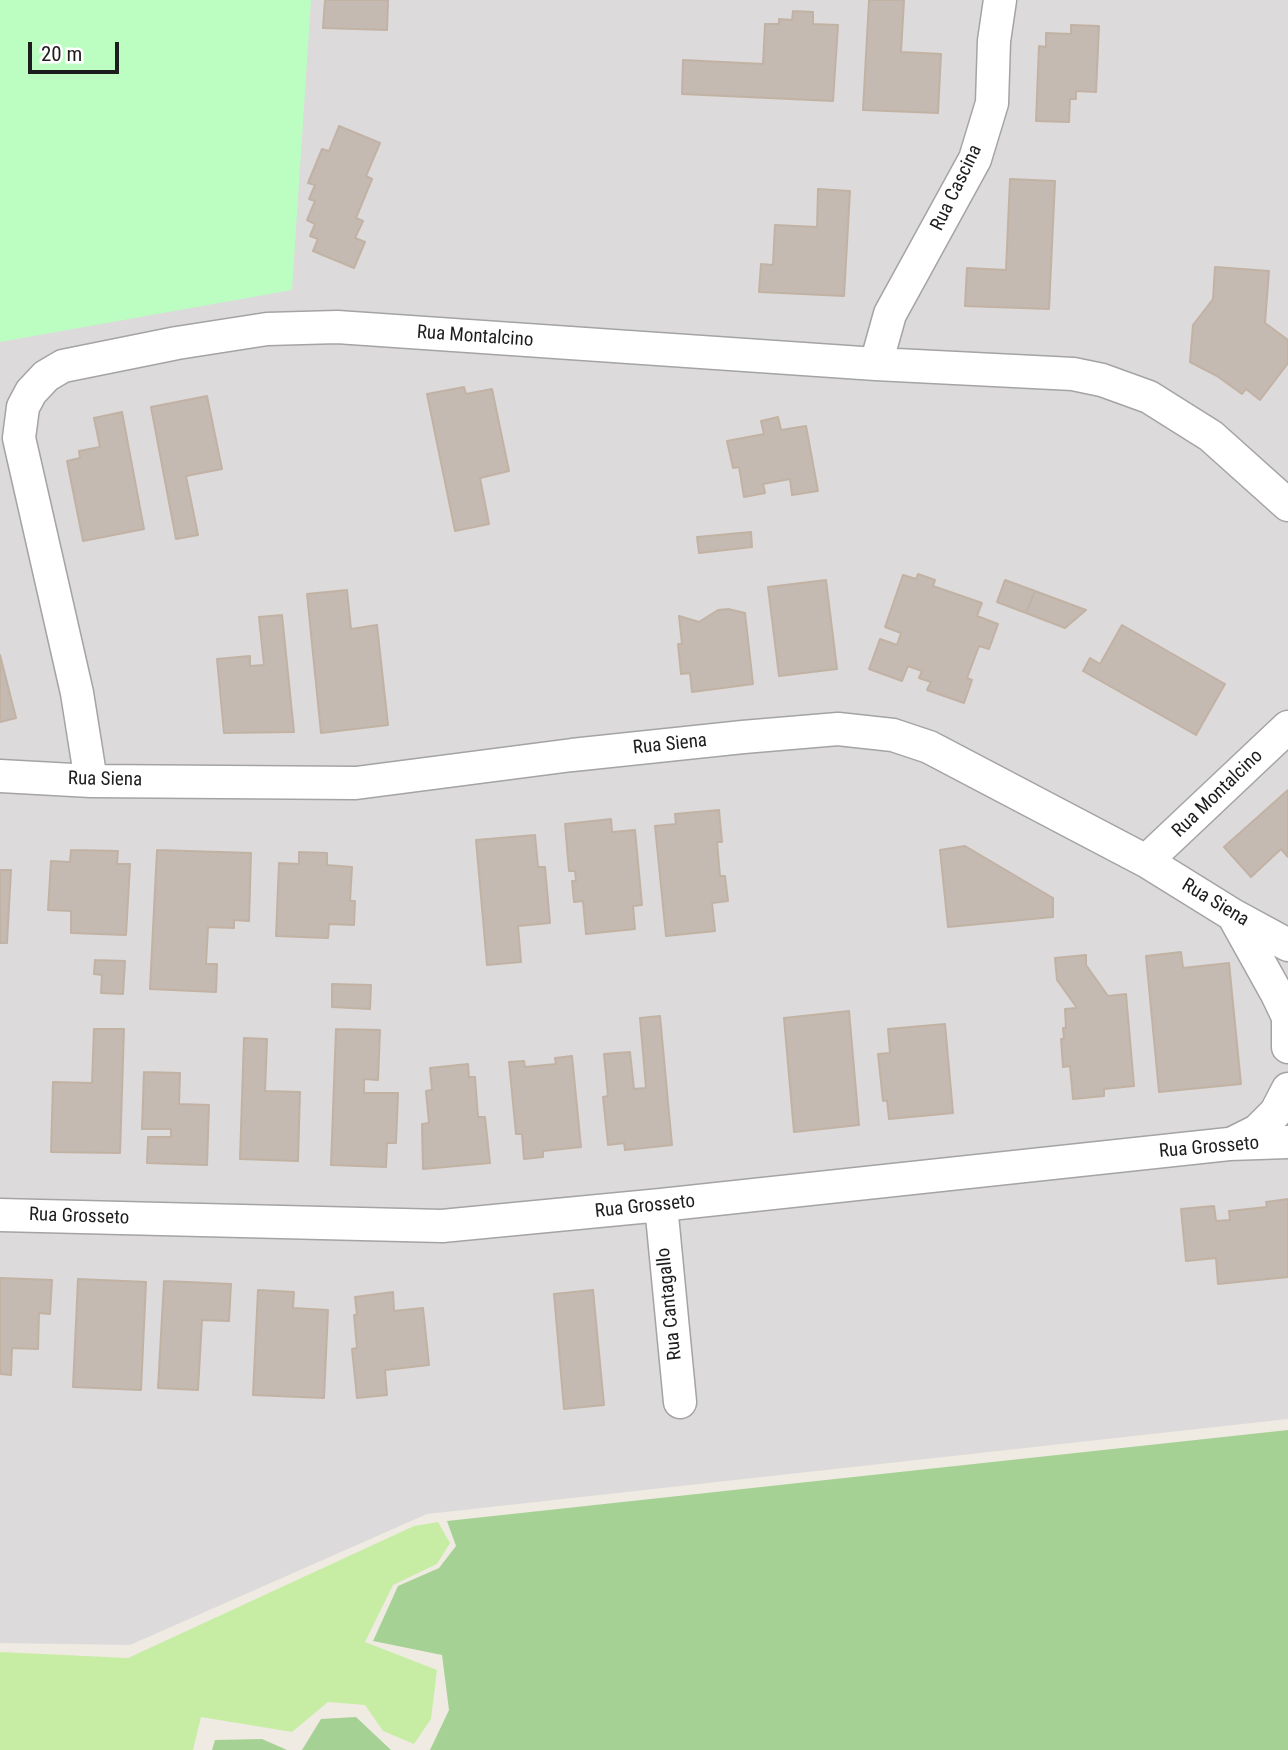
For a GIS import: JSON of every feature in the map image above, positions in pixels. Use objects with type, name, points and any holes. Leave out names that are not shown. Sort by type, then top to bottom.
[{"type":"street","name":"Rua Cascina","points":[[876,364],[890,314],[975,159],[992,103],[994,41],[1000,0]]},
{"type":"street","name":"Rua Montalcino","points":[[91,781],[77,693],[19,438],[23,407],[31,393],[46,376],[63,366],[177,343],[267,329],[337,327],[876,364],[1073,374],[1102,380],[1149,397],[1211,436],[1288,505]]},
{"type":"street","name":"Rua Montalcino","points":[[1146,860],[1288,727]]},
{"type":"street","name":"Rua Siena","points":[[0,776],[91,781],[356,783],[584,754],[838,729],[893,735],[929,747],[1146,860],[1233,915],[1288,945]]},
{"type":"street","points":[[1233,915],[1288,1017],[1288,1046]]},
{"type":"street","points":[[1230,1144],[1257,1131],[1276,1112],[1288,1089]]},
{"type":"street","name":"Rua Grosseto","points":[[0,1215],[442,1226],[1230,1144],[1288,1142]]},
{"type":"street","name":"Rua Cantagallo","points":[[661,1205],[680,1402]]},
{"type":"shaded area","points":[[0,0],[1288,0],[1288,1419],[427,1514],[130,1645],[0,1643]]},
{"type":"green space","points":[[0,0],[311,0],[292,290],[0,342]]},
{"type":"green space","points":[[1288,1430],[1288,1750],[430,1750],[449,1710],[442,1655],[373,1641],[398,1586],[439,1568],[456,1546],[447,1521]]},
{"type":"green space","points":[[438,1522],[450,1543],[437,1564],[393,1585],[365,1642],[437,1670],[431,1719],[414,1744],[383,1731],[365,1705],[328,1702],[292,1732],[201,1717],[193,1750],[0,1750],[0,1652],[128,1658],[414,1526]]},
{"type":"green space","points":[[356,1717],[391,1750],[302,1750],[321,1719]]},
{"type":"green space","points":[[262,1739],[287,1750],[212,1750],[215,1740]]},
{"type":"building","points":[[325,0],[388,0],[387,30],[323,28]]},
{"type":"building","points":[[869,0],[904,0],[901,52],[941,54],[938,113],[863,110]]},
{"type":"building","points":[[793,11],[813,12],[813,24],[838,25],[833,101],[682,94],[683,60],[763,64],[765,24],[779,24],[779,19],[792,20]]},
{"type":"building","points":[[1071,25],[1099,26],[1096,92],[1076,91],[1076,99],[1070,99],[1069,122],[1036,121],[1039,46],[1046,47],[1046,33],[1071,34]]},
{"type":"building","points":[[339,126],[380,143],[366,176],[372,179],[356,218],[363,221],[355,238],[365,242],[354,268],[313,251],[318,239],[310,236],[315,224],[307,220],[315,201],[309,199],[315,185],[308,183],[322,149],[329,151]]},
{"type":"building","points":[[1010,179],[1055,181],[1049,309],[965,306],[967,268],[1006,270]]},
{"type":"building","points":[[818,189],[850,191],[844,296],[759,292],[761,264],[773,265],[775,225],[817,227]]},
{"type":"building","points":[[1215,267],[1269,271],[1265,323],[1288,340],[1288,363],[1260,400],[1246,389],[1242,394],[1217,376],[1190,362],[1193,325],[1213,299]]},
{"type":"building","points":[[464,387],[466,394],[492,389],[509,471],[480,478],[489,524],[455,531],[427,394]]},
{"type":"building","points":[[207,396],[222,469],[186,476],[198,535],[176,539],[151,407]]},
{"type":"building","points":[[122,412],[144,529],[83,541],[67,461],[80,458],[79,451],[100,447],[94,418]]},
{"type":"building","points":[[778,417],[781,430],[806,426],[818,491],[792,495],[790,479],[763,484],[765,493],[744,497],[739,467],[733,468],[727,441],[764,434],[761,421]]},
{"type":"building","points":[[751,532],[752,547],[699,553],[697,537]]},
{"type":"building","points":[[918,574],[935,580],[933,586],[982,603],[977,616],[998,624],[989,649],[979,646],[967,678],[972,680],[964,703],[927,690],[931,682],[919,678],[922,671],[908,666],[902,681],[869,669],[880,639],[897,645],[901,633],[885,627],[903,575],[916,579]]},
{"type":"building","points":[[826,580],[837,669],[779,676],[768,587]]},
{"type":"building","points":[[1005,580],[1035,591],[1026,613],[997,602]]},
{"type":"building","points":[[347,590],[351,629],[377,625],[388,725],[321,733],[307,594]]},
{"type":"building","points":[[1035,591],[1086,610],[1065,628],[1026,613]]},
{"type":"building","points":[[718,610],[745,613],[753,684],[692,692],[690,673],[681,674],[679,616],[699,622]]},
{"type":"building","points":[[282,615],[294,732],[224,733],[217,659],[250,656],[250,666],[264,665],[259,617]]},
{"type":"building","points":[[1122,625],[1225,684],[1196,735],[1083,671],[1090,658],[1100,664]]},
{"type":"building","points":[[0,655],[16,718],[0,722]]},
{"type":"building","points":[[1288,790],[1288,857],[1281,849],[1251,877],[1224,847]]},
{"type":"building","points":[[719,810],[722,842],[717,842],[720,876],[725,876],[728,901],[712,903],[715,931],[666,936],[655,826],[676,824],[675,814]]},
{"type":"building","points":[[611,819],[612,832],[635,830],[642,905],[633,906],[635,929],[586,934],[583,901],[574,902],[572,881],[576,881],[575,871],[569,871],[565,824]]},
{"type":"building","points":[[535,835],[538,867],[545,867],[550,923],[518,926],[521,962],[487,965],[476,840]]},
{"type":"building","points":[[965,846],[1053,898],[1053,917],[948,927],[940,850]]},
{"type":"building","points":[[71,850],[118,851],[117,864],[130,864],[126,935],[71,933],[71,911],[48,910],[51,861],[70,862]]},
{"type":"building","points":[[157,850],[251,853],[249,921],[234,920],[234,928],[208,927],[206,964],[217,964],[216,992],[150,989]]},
{"type":"building","points":[[299,852],[327,853],[327,865],[352,867],[350,901],[355,901],[354,925],[329,924],[328,938],[276,936],[279,863],[299,864]]},
{"type":"building","points":[[0,870],[11,870],[7,943],[0,943]]},
{"type":"building","points":[[1181,952],[1183,968],[1229,963],[1241,1084],[1159,1092],[1146,956]]},
{"type":"building","points":[[1086,955],[1086,965],[1108,996],[1126,994],[1134,1086],[1104,1089],[1104,1096],[1073,1099],[1070,1066],[1063,1067],[1061,1039],[1064,1039],[1063,1028],[1066,1028],[1065,1009],[1077,1008],[1057,980],[1055,958]]},
{"type":"building","points":[[95,960],[125,961],[123,994],[101,993],[102,975],[94,974]]},
{"type":"building","points":[[332,984],[371,985],[370,1009],[332,1007]]},
{"type":"building","points":[[849,1011],[859,1125],[794,1132],[784,1018]]},
{"type":"building","points":[[660,1016],[672,1145],[625,1150],[624,1143],[608,1145],[603,1097],[608,1096],[604,1054],[630,1052],[634,1089],[646,1088],[640,1018]]},
{"type":"building","points":[[945,1024],[953,1113],[889,1119],[887,1100],[883,1101],[878,1054],[890,1053],[888,1029]]},
{"type":"building","points":[[94,1029],[124,1029],[120,1153],[51,1152],[53,1082],[92,1083]]},
{"type":"building","points":[[336,1029],[380,1030],[378,1080],[364,1079],[364,1093],[398,1093],[396,1143],[387,1143],[386,1167],[331,1165]]},
{"type":"building","points":[[244,1038],[267,1039],[265,1091],[300,1092],[298,1161],[240,1159]]},
{"type":"building","points":[[572,1056],[581,1147],[543,1151],[543,1157],[524,1159],[522,1134],[516,1134],[509,1062],[524,1061],[525,1067],[556,1064],[555,1058]]},
{"type":"building","points":[[468,1064],[469,1077],[475,1077],[478,1117],[485,1117],[490,1163],[423,1169],[422,1124],[429,1123],[426,1091],[432,1090],[430,1068]]},
{"type":"building","points":[[144,1072],[180,1073],[179,1104],[209,1105],[207,1165],[147,1163],[148,1137],[171,1137],[171,1129],[142,1129]]},
{"type":"building","points":[[1288,1199],[1288,1277],[1218,1284],[1216,1258],[1186,1261],[1181,1209],[1214,1206],[1216,1221],[1230,1220],[1229,1211],[1267,1207],[1266,1202]]},
{"type":"building","points":[[0,1278],[52,1280],[50,1314],[39,1313],[38,1349],[12,1348],[11,1375],[0,1374]]},
{"type":"building","points":[[78,1279],[146,1282],[141,1390],[73,1387]]},
{"type":"building","points":[[164,1281],[231,1284],[229,1321],[202,1320],[198,1390],[158,1388]]},
{"type":"building","points":[[258,1290],[294,1292],[293,1308],[328,1310],[324,1398],[253,1395]]},
{"type":"building","points":[[593,1290],[604,1405],[564,1409],[554,1294]]},
{"type":"building","points":[[393,1292],[394,1311],[423,1308],[429,1365],[385,1370],[387,1395],[357,1398],[352,1349],[357,1348],[355,1297]]}]
